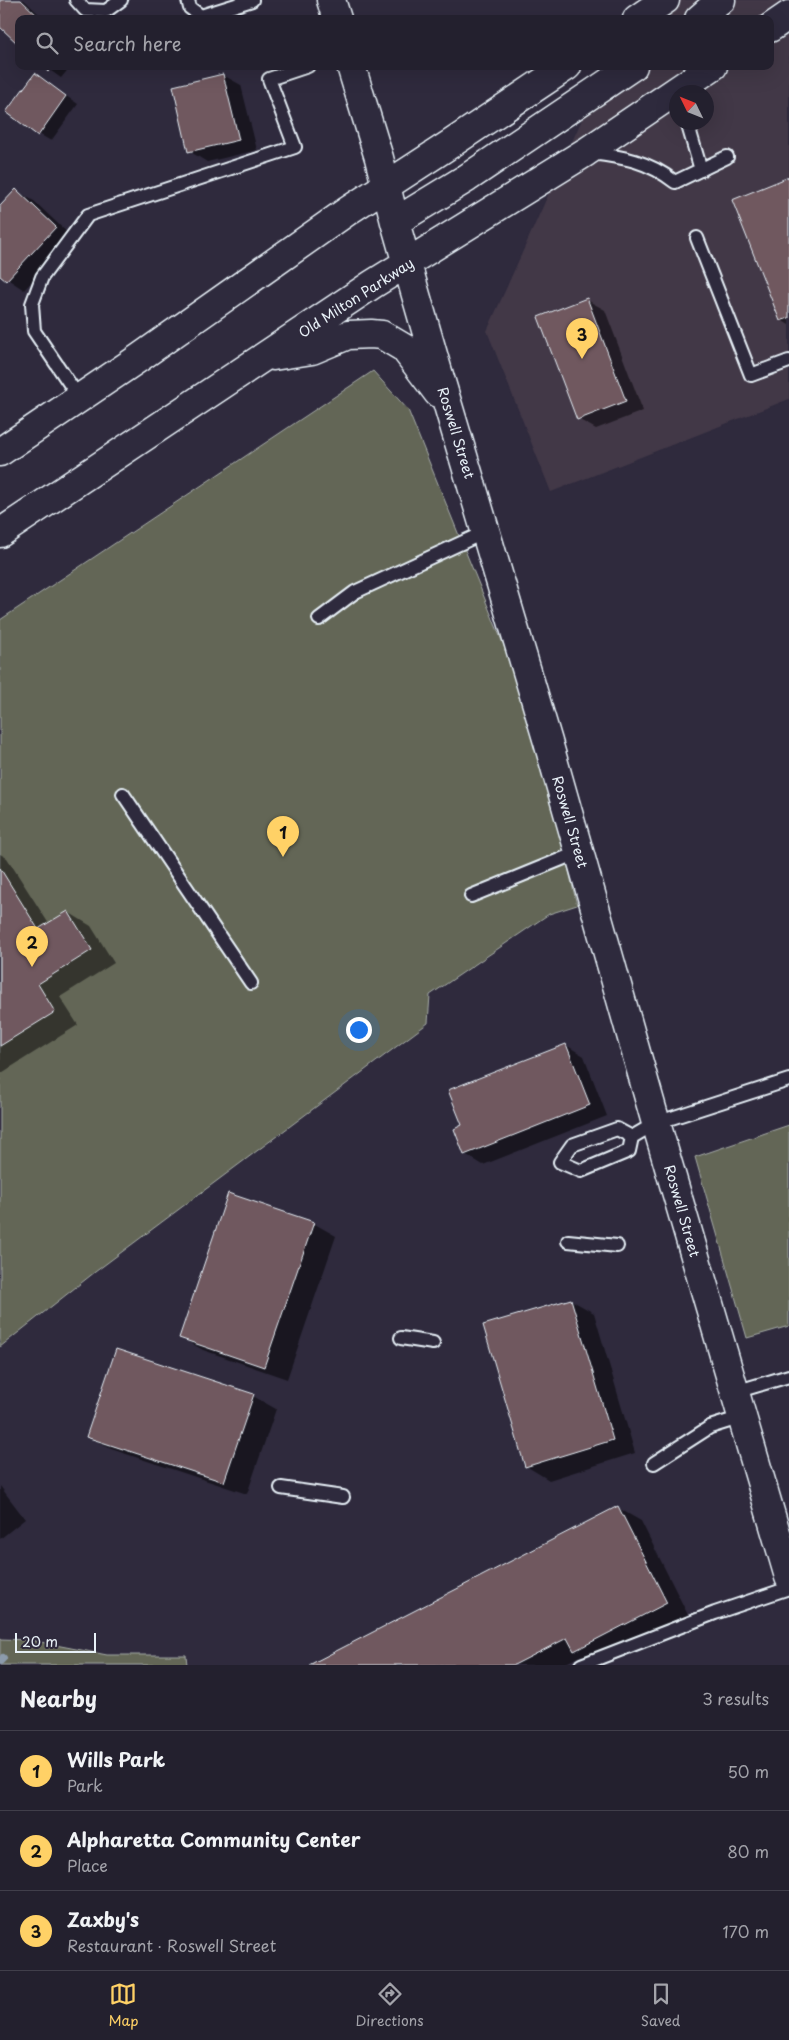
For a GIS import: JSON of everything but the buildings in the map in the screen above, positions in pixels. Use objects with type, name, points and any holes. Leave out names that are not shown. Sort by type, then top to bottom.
[{"type":"main road","points":[[331,0],[336,15]]},
{"type":"main road","points":[[704,15],[721,0]]},
{"type":"main road","points":[[774,25],[789,15]]},
{"type":"main road","name":"Roswell Street","points":[[352,70],[789,1577]]},
{"type":"main road","points":[[0,452],[80,399],[386,185],[560,70]]},
{"type":"main road","points":[[395,222],[467,178],[628,70]]},
{"type":"main road","name":"Old Milton Parkway","points":[[692,85],[709,70]]},
{"type":"main road","name":"Old Milton Parkway","points":[[0,533],[373,284],[669,100]]},
{"type":"main road","points":[[264,358],[312,350],[348,335],[382,335],[404,348],[448,404]]},
{"type":"lane","points":[[76,0],[85,10],[106,11],[121,0]]},
{"type":"lane","points":[[188,0],[190,8],[200,15]]},
{"type":"lane","points":[[204,15],[252,0]]},
{"type":"lane","points":[[80,399],[34,331],[32,304],[42,277],[88,215],[295,148],[269,79],[296,70]]},
{"type":"lane","points":[[689,130],[701,170]]},
{"type":"lane","points":[[586,152],[620,157],[647,164],[675,182],[727,158]]},
{"type":"lane","points":[[697,238],[751,376],[789,361]]},
{"type":"lane","points":[[319,619],[355,592],[485,532]]},
{"type":"lane","points":[[123,794],[251,983]]},
{"type":"lane","points":[[471,896],[579,852]]},
{"type":"lane","points":[[632,1137],[617,1129],[572,1145],[560,1162],[581,1172],[629,1151],[632,1137],[656,1123],[789,1080]]},
{"type":"lane","points":[[568,1241],[617,1246]]},
{"type":"lane","points":[[401,1338],[433,1343]]},
{"type":"lane","points":[[654,1463],[710,1427],[738,1404],[789,1376]]},
{"type":"lane","points":[[281,1488],[343,1497]]},
{"type":"lane","points":[[581,1665],[715,1613],[789,1588]]},
{"type":"shaded area","points":[[635,0],[789,0],[789,399],[551,492],[487,331],[604,70],[774,70],[774,15],[629,15]]},
{"type":"green space","points":[[373,371],[408,410],[506,651],[554,809],[577,905],[549,914],[430,995],[428,1023],[95,1272],[0,1347],[0,620]]},
{"type":"green space","points":[[789,1125],[789,1326],[747,1338],[695,1157]]},
{"type":"green space","points":[[0,1639],[30,1640],[107,1655],[186,1655],[187,1665],[0,1665]]},
{"type":"waterway","points":[[0,1661],[3,1658]]},
{"type":"place","name":"Zaxby's","points":[[582,359]]},
{"type":"place","name":"Wills Park","points":[[283,857]]},
{"type":"place","name":"Alpharetta Community Center","points":[[32,967]]}]
